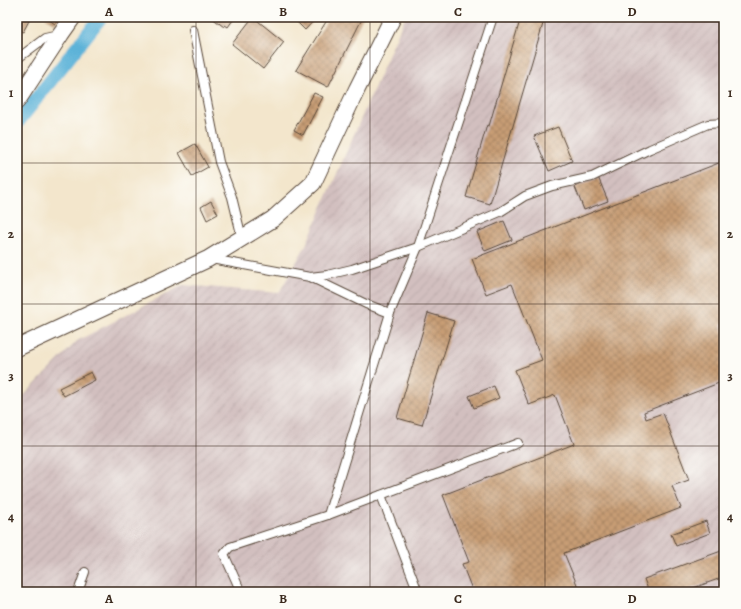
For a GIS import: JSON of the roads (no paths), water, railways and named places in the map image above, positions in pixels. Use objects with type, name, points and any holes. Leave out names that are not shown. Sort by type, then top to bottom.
[{"type":"street","points":[[17,101],[73,17]]},
{"type":"street","points":[[17,348],[208,259],[272,219],[313,183],[393,17]]},
{"type":"lane","points":[[328,515],[390,313],[418,247],[493,17]]},
{"type":"lane","points":[[193,30],[219,162],[232,197],[242,238]]},
{"type":"lane","points":[[17,59],[45,38],[61,34]]},
{"type":"lane","points":[[310,277],[327,275],[352,269],[418,247],[500,212],[525,196],[552,186],[592,177],[650,149],[708,124],[724,123]]},
{"type":"lane","points":[[208,259],[310,277],[366,304],[390,313]]},
{"type":"lane","points":[[241,592],[224,554],[230,547],[328,515],[518,443]]},
{"type":"lane","points":[[381,495],[418,592]]},
{"type":"lane","points":[[78,592],[85,572]]},
{"type":"waterway","points":[[17,123],[101,17]]}]
